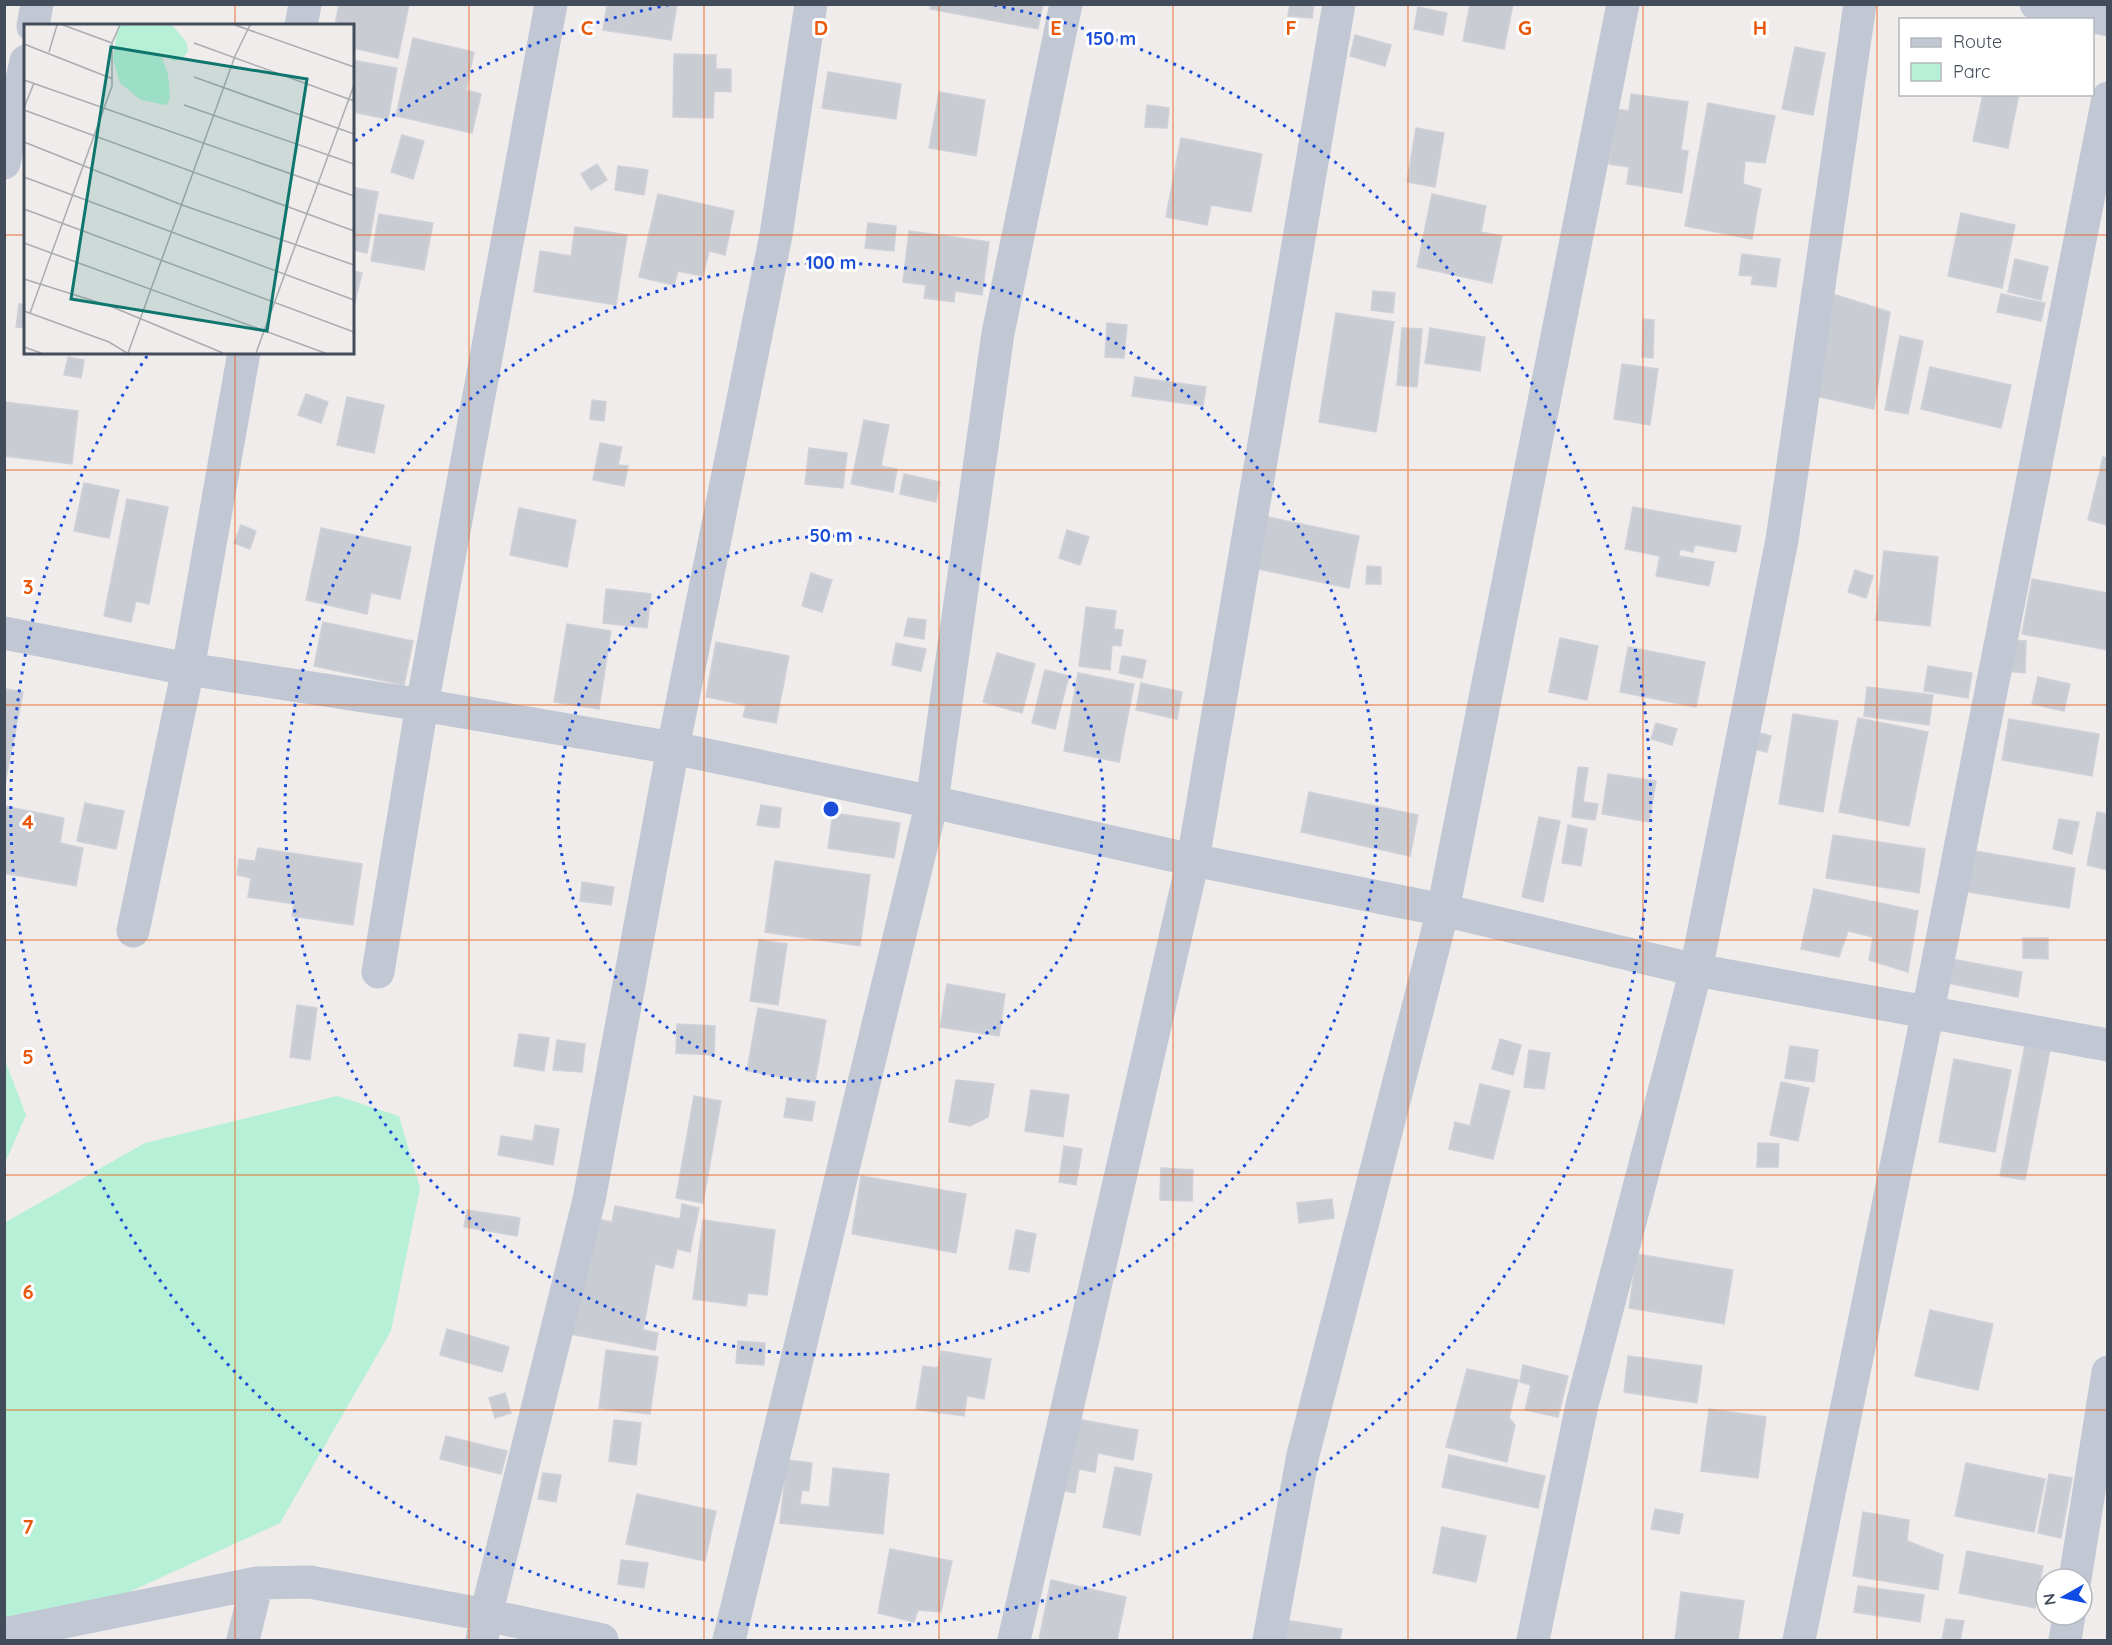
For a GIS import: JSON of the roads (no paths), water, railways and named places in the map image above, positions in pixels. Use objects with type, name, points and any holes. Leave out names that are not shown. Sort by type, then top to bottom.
[{"type":"street","points":[[33,24],[37,4]]},
{"type":"street","points":[[301,24],[305,4]]},
{"type":"street","points":[[378,972],[422,705],[551,4]]},
{"type":"street","points":[[484,1628],[589,1200],[673,748],[776,235],[811,4]]},
{"type":"street","points":[[729,1641],[932,802],[998,333],[1066,4]]},
{"type":"street","points":[[1014,1641],[1193,860],[1340,4]]},
{"type":"street","points":[[1269,1641],[1303,1455],[1443,910],[1623,4]]},
{"type":"street","points":[[1533,1641],[1582,1405],[1696,970],[1782,540],[1860,4]]},
{"type":"street","points":[[2036,4],[2108,20]]},
{"type":"street","points":[[4,163],[24,71]]},
{"type":"street","points":[[1799,1641],[1928,1011],[2108,98]]},
{"type":"street","points":[[133,931],[188,669],[243,354]]},
{"type":"street","points":[[4,633],[188,669],[422,705],[673,748],[1193,860],[1443,910],[1696,970],[2108,1045]]},
{"type":"street","points":[[2077,1567],[2108,1372]]},
{"type":"street","points":[[4,1634],[257,1583],[310,1582],[484,1628],[602,1641]]},
{"type":"street","points":[[243,1641],[257,1583]]}]
